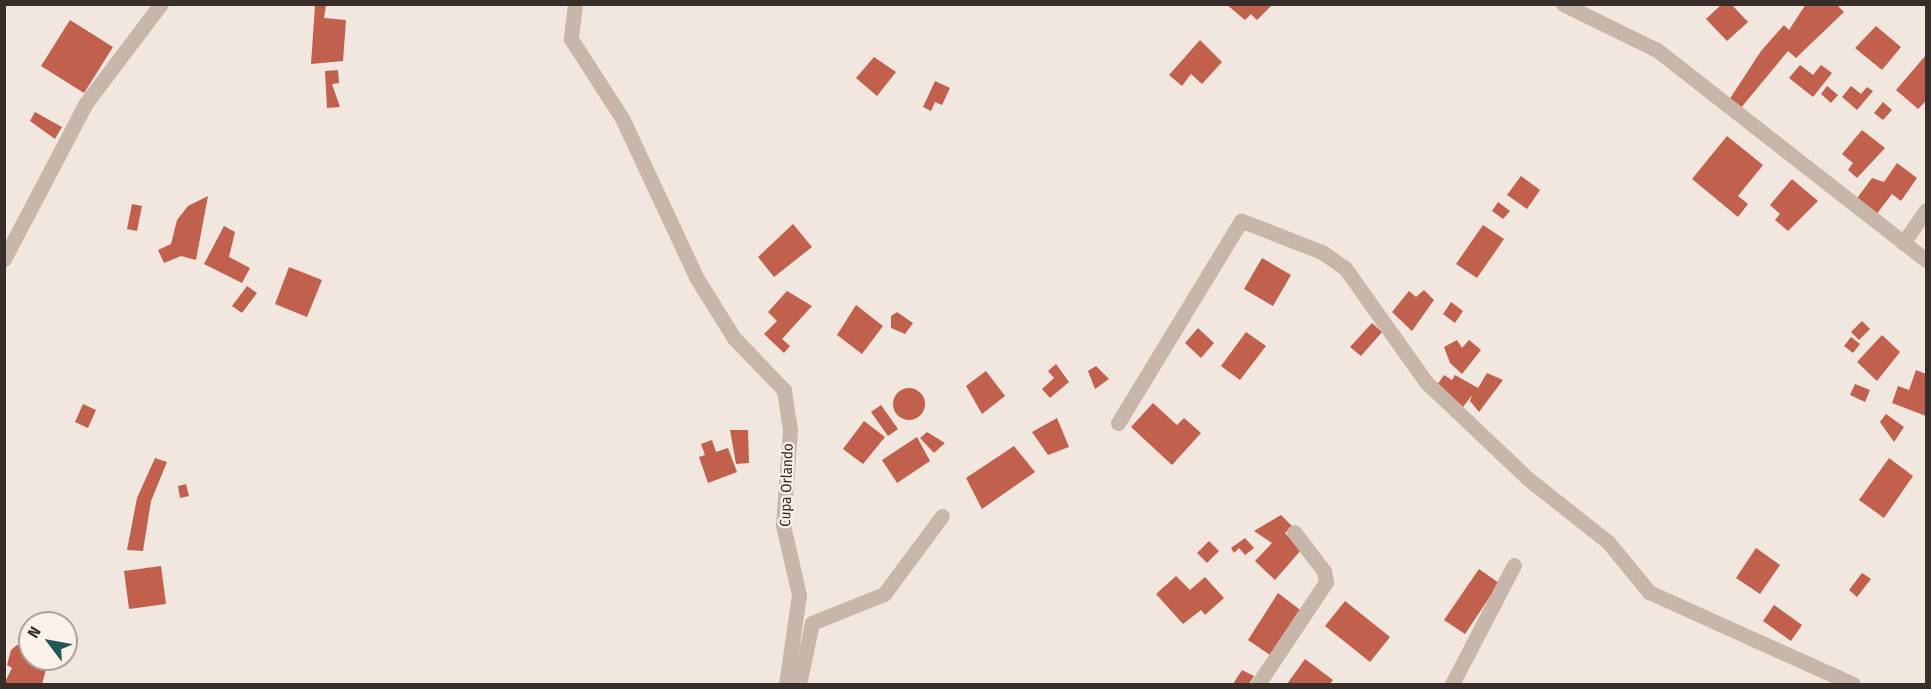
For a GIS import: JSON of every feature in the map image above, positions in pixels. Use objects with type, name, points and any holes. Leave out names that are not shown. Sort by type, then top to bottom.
[{"type":"street","points":[[4,259],[86,103],[161,4]]},
{"type":"street","name":"Cupa Orlando","points":[[576,4],[571,39],[622,118],[696,277],[734,338],[784,390],[790,430],[783,525],[799,595],[786,684]]},
{"type":"street","points":[[1563,4],[1657,50],[1926,260]]},
{"type":"street","points":[[1903,243],[1926,210]]},
{"type":"street","points":[[1118,423],[1241,221],[1250,224],[1322,252],[1345,268],[1426,382],[1527,478],[1608,542],[1655,596],[1853,684]]},
{"type":"street","points":[[799,684],[812,623],[884,594],[942,516]]},
{"type":"street","points":[[1258,684],[1326,582],[1324,572],[1294,532]]},
{"type":"street","points":[[1452,684],[1514,565]]},
{"type":"building","points":[[1226,4],[1273,4],[1257,20],[1251,14],[1245,20]]},
{"type":"building","points":[[1722,4],[1731,4],[1748,22],[1727,41],[1706,19]]},
{"type":"building","points":[[1806,4],[1836,4],[1844,12],[1796,58],[1788,51],[1740,109],[1729,100],[1761,51],[1784,25],[1789,30]]},
{"type":"building","points":[[315,5],[326,5],[324,18],[346,20],[343,61],[311,64]]},
{"type":"building","points":[[70,20],[113,47],[84,93],[41,66]]},
{"type":"building","points":[[1876,26],[1901,47],[1882,70],[1855,48]]},
{"type":"building","points":[[1200,40],[1222,62],[1202,84],[1191,74],[1182,86],[1169,75]]},
{"type":"building","points":[[1926,55],[1926,101],[1918,109],[1896,90]]},
{"type":"building","points":[[874,57],[896,72],[877,96],[856,78]]},
{"type":"building","points":[[1800,65],[1813,75],[1821,65],[1832,73],[1813,97],[1789,78]]},
{"type":"building","points":[[338,70],[339,83],[332,84],[340,107],[327,108],[325,71]]},
{"type":"building","points":[[935,81],[950,88],[942,105],[935,102],[931,111],[923,107]]},
{"type":"building","points":[[1827,86],[1838,95],[1831,103],[1821,94]]},
{"type":"building","points":[[1851,86],[1861,94],[1867,87],[1873,91],[1857,110],[1842,97]]},
{"type":"building","points":[[1883,102],[1892,110],[1883,120],[1874,113]]},
{"type":"building","points":[[35,112],[62,127],[55,139],[30,121]]},
{"type":"building","points":[[1862,130],[1885,148],[1857,178],[1848,170],[1853,163],[1842,154]]},
{"type":"building","points":[[1727,136],[1763,165],[1738,196],[1748,204],[1738,217],[1692,179]]},
{"type":"building","points":[[1897,163],[1917,178],[1901,201],[1892,194],[1875,216],[1855,201],[1872,178],[1884,182]]},
{"type":"building","points":[[1521,176],[1540,190],[1527,209],[1507,195]]},
{"type":"building","points":[[1792,179],[1818,201],[1788,231],[1775,220],[1780,214],[1770,205]]},
{"type":"building","points":[[208,196],[196,260],[181,256],[164,263],[158,250],[171,244],[177,220],[188,206]]},
{"type":"building","points":[[1498,202],[1510,211],[1503,219],[1492,211]]},
{"type":"building","points":[[132,204],[142,206],[137,231],[127,229]]},
{"type":"building","points":[[793,224],[812,247],[774,277],[758,257]]},
{"type":"building","points":[[1483,225],[1504,239],[1477,278],[1456,264]]},
{"type":"building","points":[[224,226],[235,232],[229,257],[250,268],[242,283],[204,264]]},
{"type":"building","points":[[1262,258],[1291,275],[1273,306],[1244,289]]},
{"type":"building","points":[[289,267],[322,280],[307,317],[275,304]]},
{"type":"building","points":[[247,286],[257,293],[242,313],[232,306]]},
{"type":"building","points":[[1424,290],[1434,300],[1412,331],[1392,312],[1409,291],[1416,297]]},
{"type":"building","points":[[787,291],[812,306],[782,339],[790,346],[784,353],[764,334],[777,321],[768,312]]},
{"type":"building","points":[[1451,302],[1463,311],[1455,323],[1443,314]]},
{"type":"building","points":[[856,305],[883,326],[862,354],[837,335]]},
{"type":"building","points":[[897,312],[913,323],[905,334],[891,328],[891,316]]},
{"type":"building","points":[[1862,321],[1870,329],[1859,340],[1851,332]]},
{"type":"building","points":[[1372,323],[1382,332],[1361,356],[1350,347]]},
{"type":"building","points":[[1198,328],[1214,343],[1201,358],[1185,343]]},
{"type":"building","points":[[1246,332],[1266,346],[1240,380],[1221,366]]},
{"type":"building","points":[[1882,335],[1900,352],[1877,381],[1857,362]]},
{"type":"building","points":[[1851,337],[1860,344],[1853,353],[1844,346]]},
{"type":"building","points":[[1457,340],[1462,348],[1469,340],[1481,350],[1462,374],[1450,363],[1444,347]]},
{"type":"building","points":[[1056,364],[1069,382],[1050,398],[1042,389],[1054,378],[1048,371]]},
{"type":"building","points":[[1096,366],[1109,379],[1095,389],[1088,371]]},
{"type":"building","points":[[1916,370],[1926,374],[1926,416],[1892,403],[1898,386],[1909,390]]},
{"type":"building","points":[[986,371],[1005,396],[982,414],[966,386]]},
{"type":"building","points":[[1487,373],[1503,380],[1479,412],[1470,401],[1472,395],[1463,407],[1437,385],[1444,375],[1452,380],[1455,375],[1478,388]]},
{"type":"building","points":[[1855,384],[1870,390],[1865,402],[1850,395]]},
{"type":"building","points":[[909,388],[920,393],[925,404],[920,415],[909,420],[898,415],[893,404],[898,393]]},
{"type":"building","points":[[1153,403],[1177,425],[1184,418],[1201,433],[1172,465],[1131,427]]},
{"type":"building","points":[[83,404],[96,410],[88,428],[75,422]]},
{"type":"building","points":[[881,405],[898,429],[888,436],[871,412]]},
{"type":"building","points":[[1886,414],[1904,427],[1894,442],[1880,422]]},
{"type":"building","points":[[1057,418],[1069,447],[1048,455],[1032,432]]},
{"type":"building","points":[[864,421],[885,437],[863,464],[843,449]]},
{"type":"building","points":[[730,430],[748,430],[749,463],[736,464]]},
{"type":"building","points":[[927,432],[945,443],[934,453],[920,438]]},
{"type":"building","points":[[917,437],[930,461],[897,483],[882,460]]},
{"type":"building","points":[[712,440],[716,452],[728,448],[737,472],[708,483],[699,457],[705,455],[701,444]]},
{"type":"building","points":[[1014,446],[1035,472],[982,509],[966,478]]},
{"type":"building","points":[[155,458],[167,462],[151,501],[143,551],[127,550],[137,498]]},
{"type":"building","points":[[1889,458],[1913,476],[1884,518],[1859,500]]},
{"type":"building","points":[[186,484],[189,496],[180,498],[178,486]]},
{"type":"building","points":[[1281,515],[1292,526],[1285,533],[1301,550],[1275,580],[1255,561],[1272,543],[1254,531]]},
{"type":"building","points":[[1245,538],[1254,548],[1245,555],[1239,548],[1234,553],[1231,548]]},
{"type":"building","points":[[1209,541],[1219,551],[1207,563],[1197,553]]},
{"type":"building","points":[[1756,548],[1780,565],[1760,594],[1736,578]]},
{"type":"building","points":[[161,566],[166,604],[129,609],[124,571]]},
{"type":"building","points":[[1479,569],[1499,583],[1465,634],[1444,620]]},
{"type":"building","points":[[1862,573],[1871,579],[1857,597],[1849,590]]},
{"type":"building","points":[[1176,576],[1190,590],[1205,577],[1224,598],[1205,615],[1201,610],[1183,624],[1156,594]]},
{"type":"building","points":[[1278,593],[1303,612],[1270,655],[1248,640]]},
{"type":"building","points":[[1345,601],[1390,637],[1370,662],[1325,626]]},
{"type":"building","points":[[1774,605],[1802,625],[1791,641],[1763,621]]},
{"type":"building","points":[[18,645],[18,671],[46,671],[42,684],[4,684],[12,668],[7,665],[11,650]]},
{"type":"building","points":[[1305,659],[1333,680],[1330,684],[1287,684]]},
{"type":"building","points":[[1242,670],[1254,676],[1249,684],[1233,684]]}]
